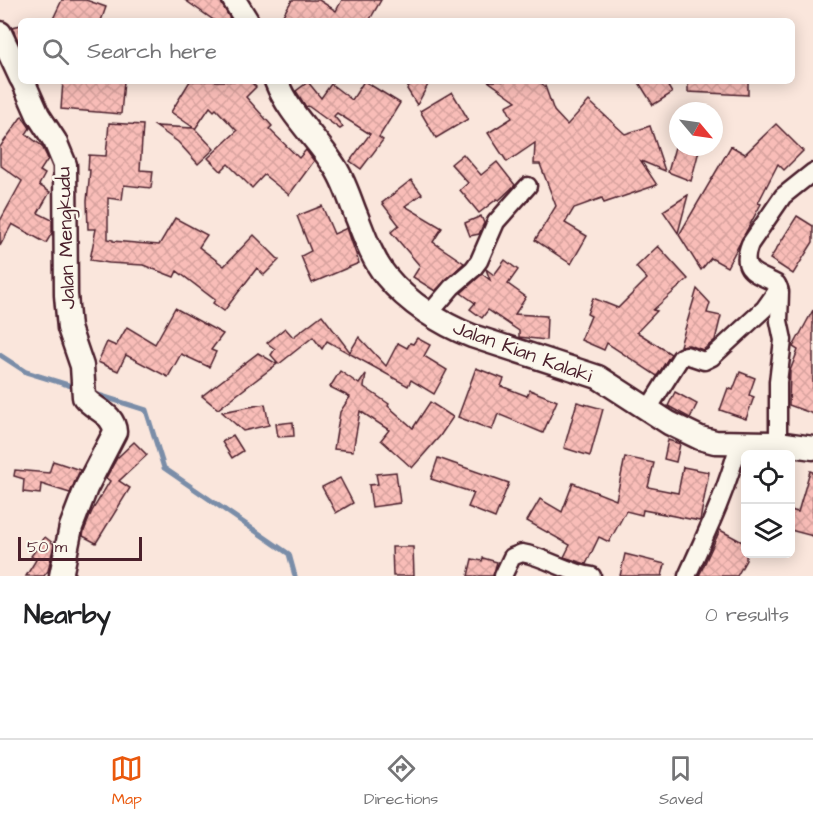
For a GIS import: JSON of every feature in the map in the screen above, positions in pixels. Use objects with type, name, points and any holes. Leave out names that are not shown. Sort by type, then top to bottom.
[{"type":"street","points":[[234,0],[245,18]]},
{"type":"street","name":"Jalan Mengkudu","points":[[0,33],[18,71]]},
{"type":"street","name":"Jalan Mengkudu","points":[[24,84],[38,115],[56,141],[65,165],[66,296],[69,328],[82,366],[84,397],[111,418],[115,424],[115,432],[86,488],[71,526],[61,576]]},
{"type":"street","name":"Jalan Kian Kalaki","points":[[278,84],[291,111],[333,163],[341,177],[373,255],[386,276],[401,292],[429,314],[453,329],[598,377],[687,433],[700,438],[715,442],[778,443],[813,448]]},
{"type":"street","points":[[778,443],[778,382],[783,340],[779,321],[779,288],[777,284],[749,270],[747,253],[750,244],[783,196],[813,171]]},
{"type":"street","points":[[429,314],[448,298],[471,273],[507,216],[527,192]]},
{"type":"street","points":[[648,409],[681,357],[686,355],[704,361],[712,357],[764,309],[779,288]]},
{"type":"street","points":[[687,576],[731,475],[739,443]]},
{"type":"street","points":[[502,576],[512,557],[522,553],[563,566],[576,573],[592,576]]},
{"type":"building","points":[[62,0],[86,0],[106,7],[102,18],[53,18]]},
{"type":"building","points":[[185,0],[220,0],[229,18],[211,18]]},
{"type":"building","points":[[292,0],[319,0],[336,11],[342,0],[381,0],[371,18],[288,18],[283,15]]},
{"type":"building","points":[[18,26],[18,40],[12,27]]},
{"type":"building","points":[[63,84],[124,84],[121,114],[61,109]]},
{"type":"building","points":[[188,84],[253,84],[256,87],[246,97],[272,126],[269,129],[299,158],[306,150],[314,161],[289,195],[264,175],[252,188],[228,164],[221,171],[208,158],[237,131],[216,109],[214,111],[210,107],[195,129],[214,149],[198,164],[178,142],[155,126],[194,128],[171,112]]},
{"type":"building","points":[[305,84],[310,84],[321,98],[331,84],[352,100],[362,84],[369,84],[400,103],[379,137],[383,140],[361,169],[350,161],[370,134],[337,113],[334,116],[343,127],[340,129],[308,106],[306,107],[296,91]]},
{"type":"building","points":[[410,84],[428,84],[417,105],[407,89]]},
{"type":"building","points":[[492,84],[542,84],[554,111],[567,125],[589,101],[625,134],[650,126],[665,171],[641,161],[657,185],[604,203],[602,198],[574,208],[565,223],[587,236],[571,264],[535,240],[556,206],[540,164],[534,164],[535,143],[507,162],[488,133],[512,118],[506,106],[516,101]]},
{"type":"building","points":[[640,84],[667,84],[672,93],[653,105]]},
{"type":"building","points":[[688,84],[748,84],[748,95],[688,92]]},
{"type":"building","points":[[452,92],[468,119],[436,138],[420,111]]},
{"type":"building","points":[[22,116],[30,128],[26,134],[42,146],[48,159],[40,171],[45,174],[39,185],[50,192],[38,213],[52,220],[52,233],[46,243],[12,224],[0,246],[0,221],[22,181],[0,165],[0,147]]},
{"type":"building","points":[[109,123],[143,125],[140,170],[153,171],[151,188],[124,185],[122,200],[108,198],[108,239],[159,245],[175,218],[207,235],[199,247],[224,266],[254,235],[279,260],[264,275],[257,268],[224,311],[213,303],[215,300],[177,271],[174,277],[143,265],[90,260],[96,229],[88,229],[89,155],[106,156]]},
{"type":"building","points":[[776,124],[803,151],[784,170],[778,164],[758,203],[761,204],[727,267],[711,258],[701,270],[679,235],[731,146],[745,154]]},
{"type":"building","points":[[463,154],[481,175],[497,162],[515,185],[499,200],[497,199],[479,213],[460,190],[468,183],[451,164]]},
{"type":"building","points":[[672,156],[698,156],[691,181],[668,172]]},
{"type":"building","points":[[411,180],[422,194],[405,206],[442,228],[433,242],[464,263],[435,291],[413,277],[420,266],[391,232],[399,225],[382,203]]},
{"type":"building","points":[[688,195],[678,233],[663,211]]},
{"type":"building","points":[[322,206],[334,234],[347,228],[359,263],[312,283],[301,256],[311,251],[297,216]]},
{"type":"building","points":[[481,216],[484,223],[479,234],[470,236],[465,223]]},
{"type":"building","points":[[797,216],[813,226],[813,242],[793,274],[770,259]]},
{"type":"building","points":[[658,246],[688,279],[653,310],[657,311],[637,332],[671,354],[657,376],[607,343],[604,350],[581,340],[591,316],[587,314],[593,298],[618,308],[647,279],[636,267]]},
{"type":"building","points":[[505,260],[518,270],[508,284],[526,297],[515,314],[547,316],[546,340],[519,337],[519,331],[488,310],[482,318],[470,309],[475,303],[461,293],[482,274],[490,280],[486,269],[494,275]]},
{"type":"building","points":[[697,289],[710,303],[707,313],[721,316],[715,340],[703,350],[689,345],[680,346]]},
{"type":"building","points":[[175,308],[223,334],[211,350],[216,352],[209,367],[181,354],[168,377],[126,355],[118,371],[98,362],[107,342],[116,346],[127,327],[155,344]]},
{"type":"building","points":[[813,310],[813,414],[789,405],[790,371],[798,350],[793,347]]},
{"type":"building","points":[[322,315],[350,352],[359,337],[386,366],[398,343],[407,348],[417,338],[430,345],[424,356],[447,370],[434,394],[411,380],[408,386],[327,341],[322,349],[313,337],[279,364],[271,355],[275,349],[267,343],[285,328],[293,337]]},
{"type":"building","points":[[258,353],[277,364],[218,409],[202,396]]},
{"type":"building","points":[[476,368],[504,379],[501,386],[527,396],[530,390],[557,401],[543,433],[498,414],[492,430],[458,417]]},
{"type":"building","points":[[340,371],[359,384],[366,374],[364,387],[389,404],[388,406],[413,428],[430,402],[453,417],[412,468],[381,440],[389,430],[360,411],[353,451],[334,449],[340,412],[350,397],[330,387]]},
{"type":"building","points":[[740,372],[755,378],[749,395],[754,397],[746,419],[720,410],[728,388],[733,390]]},
{"type":"building","points":[[675,392],[697,404],[690,418],[668,406]]},
{"type":"building","points":[[577,402],[603,409],[590,456],[564,448]]},
{"type":"building","points":[[265,404],[269,425],[243,431],[222,412]]},
{"type":"building","points":[[293,422],[294,436],[278,437],[276,424]]},
{"type":"building","points":[[233,435],[243,451],[232,458],[222,442]]},
{"type":"building","points":[[668,440],[680,444],[676,462],[664,459]]},
{"type":"building","points":[[134,442],[147,455],[119,481],[130,488],[96,543],[83,536],[84,531],[92,511],[110,481],[106,478],[117,458]]},
{"type":"building","points":[[625,457],[654,463],[648,487],[678,493],[683,467],[709,472],[700,521],[643,510],[642,515],[626,511],[609,542],[599,537],[586,564],[564,557],[570,545],[527,521],[540,499],[562,512],[573,483],[616,500]]},
{"type":"building","points":[[438,458],[509,483],[495,518],[468,507],[474,493],[431,479]]},
{"type":"building","points":[[53,461],[80,470],[70,493],[41,484],[40,494],[23,492],[24,479],[14,476],[15,470],[49,473]]},
{"type":"building","points":[[810,471],[813,472],[813,536],[795,531],[795,511],[798,512]]},
{"type":"building","points":[[396,472],[400,503],[372,507],[369,485],[378,484],[376,474]]},
{"type":"building","points":[[340,478],[353,503],[336,513],[322,487]]},
{"type":"building","points":[[720,530],[741,541],[741,558],[746,558],[746,560],[737,576],[699,576]]},
{"type":"building","points":[[45,537],[54,544],[48,571],[44,576],[26,576],[36,560],[31,556]]},
{"type":"building","points":[[392,547],[413,547],[414,576],[393,576]]},
{"type":"building","points":[[625,554],[665,564],[662,576],[620,576]]},
{"type":"building","points":[[483,558],[497,562],[493,576],[468,576],[472,559],[482,561]]},
{"type":"waterway","points":[[0,355],[26,372],[78,388]]},
{"type":"waterway","points":[[92,393],[146,410],[164,468],[289,554],[295,576]]}]
